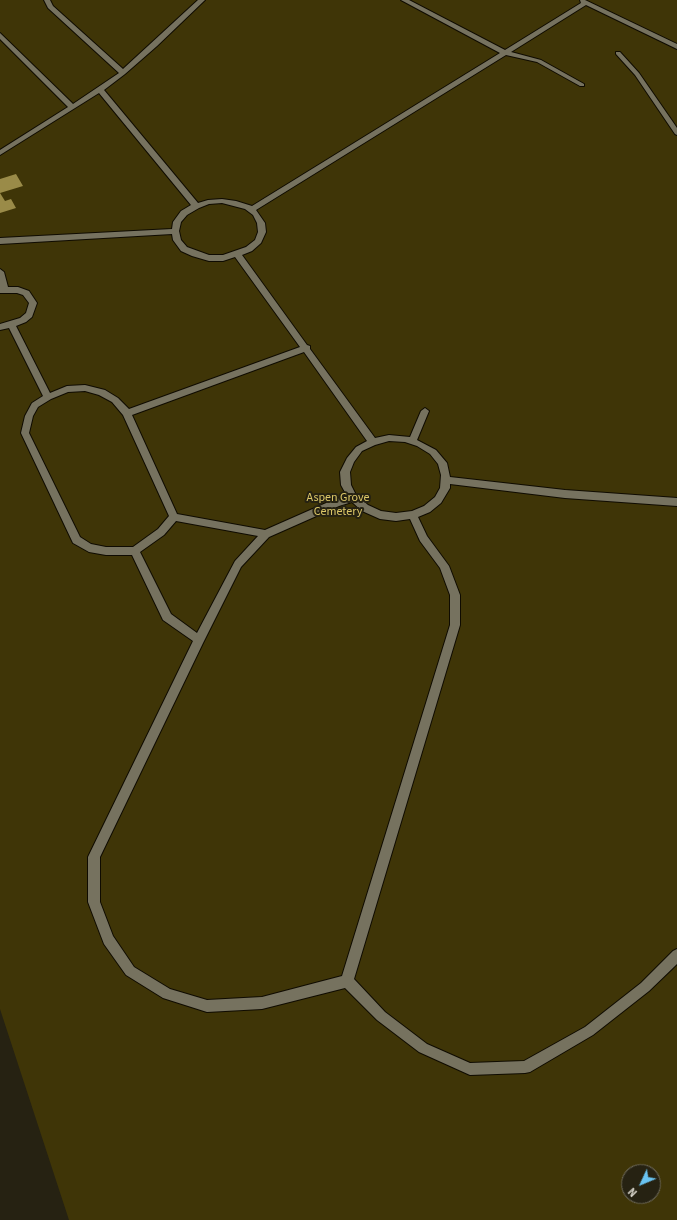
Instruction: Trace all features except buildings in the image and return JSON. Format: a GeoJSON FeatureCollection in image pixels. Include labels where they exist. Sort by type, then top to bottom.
{"type":"FeatureCollection","features":[{"type":"Feature","properties":{"kind":"lane"},"geometry":{"type":"LineString","coordinates":[[47,0],[50,7],[123,73]]}},
{"type":"Feature","properties":{"kind":"lane"},"geometry":{"type":"LineString","coordinates":[[0,153],[73,108],[123,73],[202,0]]}},
{"type":"Feature","properties":{"kind":"lane"},"geometry":{"type":"LineString","coordinates":[[404,0],[505,53],[539,61],[582,84]]}},
{"type":"Feature","properties":{"kind":"lane"},"geometry":{"type":"LineString","coordinates":[[251,210],[505,53],[583,2],[677,47]]}},
{"type":"Feature","properties":{"kind":"lane"},"geometry":{"type":"LineString","coordinates":[[0,35],[73,108]]}},
{"type":"Feature","properties":{"kind":"lane"},"geometry":{"type":"LineString","coordinates":[[618,53],[637,74],[677,133]]}},
{"type":"Feature","properties":{"kind":"lane"},"geometry":{"type":"LineString","coordinates":[[100,90],[196,206]]}},
{"type":"Feature","properties":{"kind":"lane"},"geometry":{"type":"LineString","coordinates":[[222,201],[236,203],[251,210],[256,214],[261,223],[262,232],[258,241],[249,248],[237,254],[223,258],[208,258],[184,249],[177,240],[174,231],[177,222],[184,213],[196,206],[208,202],[222,201]]}},
{"type":"Feature","properties":{"kind":"lane"},"geometry":{"type":"LineString","coordinates":[[0,241],[174,231]]}},
{"type":"Feature","properties":{"kind":"lane"},"geometry":{"type":"LineString","coordinates":[[237,254],[307,348],[339,396],[373,442]]}},
{"type":"Feature","properties":{"kind":"lane"},"geometry":{"type":"LineString","coordinates":[[0,272],[2,289],[18,290],[26,293],[33,303],[29,315],[23,320],[11,325],[0,327]]}},
{"type":"Feature","properties":{"kind":"lane"},"geometry":{"type":"LineString","coordinates":[[11,325],[48,397]]}},
{"type":"Feature","properties":{"kind":"lane"},"geometry":{"type":"LineString","coordinates":[[127,413],[307,348]]}},
{"type":"Feature","properties":{"kind":"lane"},"geometry":{"type":"LineString","coordinates":[[85,388],[102,392],[115,400],[127,413],[174,517],[161,532],[135,551],[106,551],[88,548],[76,540],[25,433],[29,416],[36,405],[48,397],[67,390],[85,388]]}},
{"type":"Feature","properties":{"kind":"lane"},"geometry":{"type":"LineString","coordinates":[[412,442],[425,412]]}},
{"type":"Feature","properties":{"kind":"lane"},"geometry":{"type":"LineString","coordinates":[[389,438],[405,439],[420,444],[433,452],[442,463],[446,475],[445,488],[438,500],[427,509],[413,515],[396,517],[380,515],[364,508],[353,498],[346,485],[345,472],[350,460],[359,449],[373,442],[389,438]]}},
{"type":"Feature","properties":{"kind":"lane"},"geometry":{"type":"LineString","coordinates":[[445,480],[565,494],[677,502]]}},
{"type":"Feature","properties":{"kind":"lane"},"geometry":{"type":"LineString","coordinates":[[347,981],[262,1003],[208,1006],[167,994],[130,971],[108,940],[94,902],[94,857],[199,640],[238,564],[266,534],[336,503],[353,498]]}},
{"type":"Feature","properties":{"kind":"lane"},"geometry":{"type":"LineString","coordinates":[[347,981],[455,625],[454,595],[444,566],[423,538],[413,515]]}},
{"type":"Feature","properties":{"kind":"lane"},"geometry":{"type":"LineString","coordinates":[[174,517],[266,534]]}},
{"type":"Feature","properties":{"kind":"lane"},"geometry":{"type":"LineString","coordinates":[[135,551],[167,617],[199,640]]}},
{"type":"Feature","properties":{"kind":"lane"},"geometry":{"type":"LineString","coordinates":[[347,981],[381,1016],[423,1048],[470,1069],[525,1067],[589,1031],[645,988],[677,955]]}},
{"type":"Feature","properties":{"kind":"green space","name":"Aspen Grove Cemetery"},"geometry":{"type":"Polygon","coordinates":[[[0,0],[677,0],[677,1220],[69,1220],[0,1009],[0,0]]]}}]}
